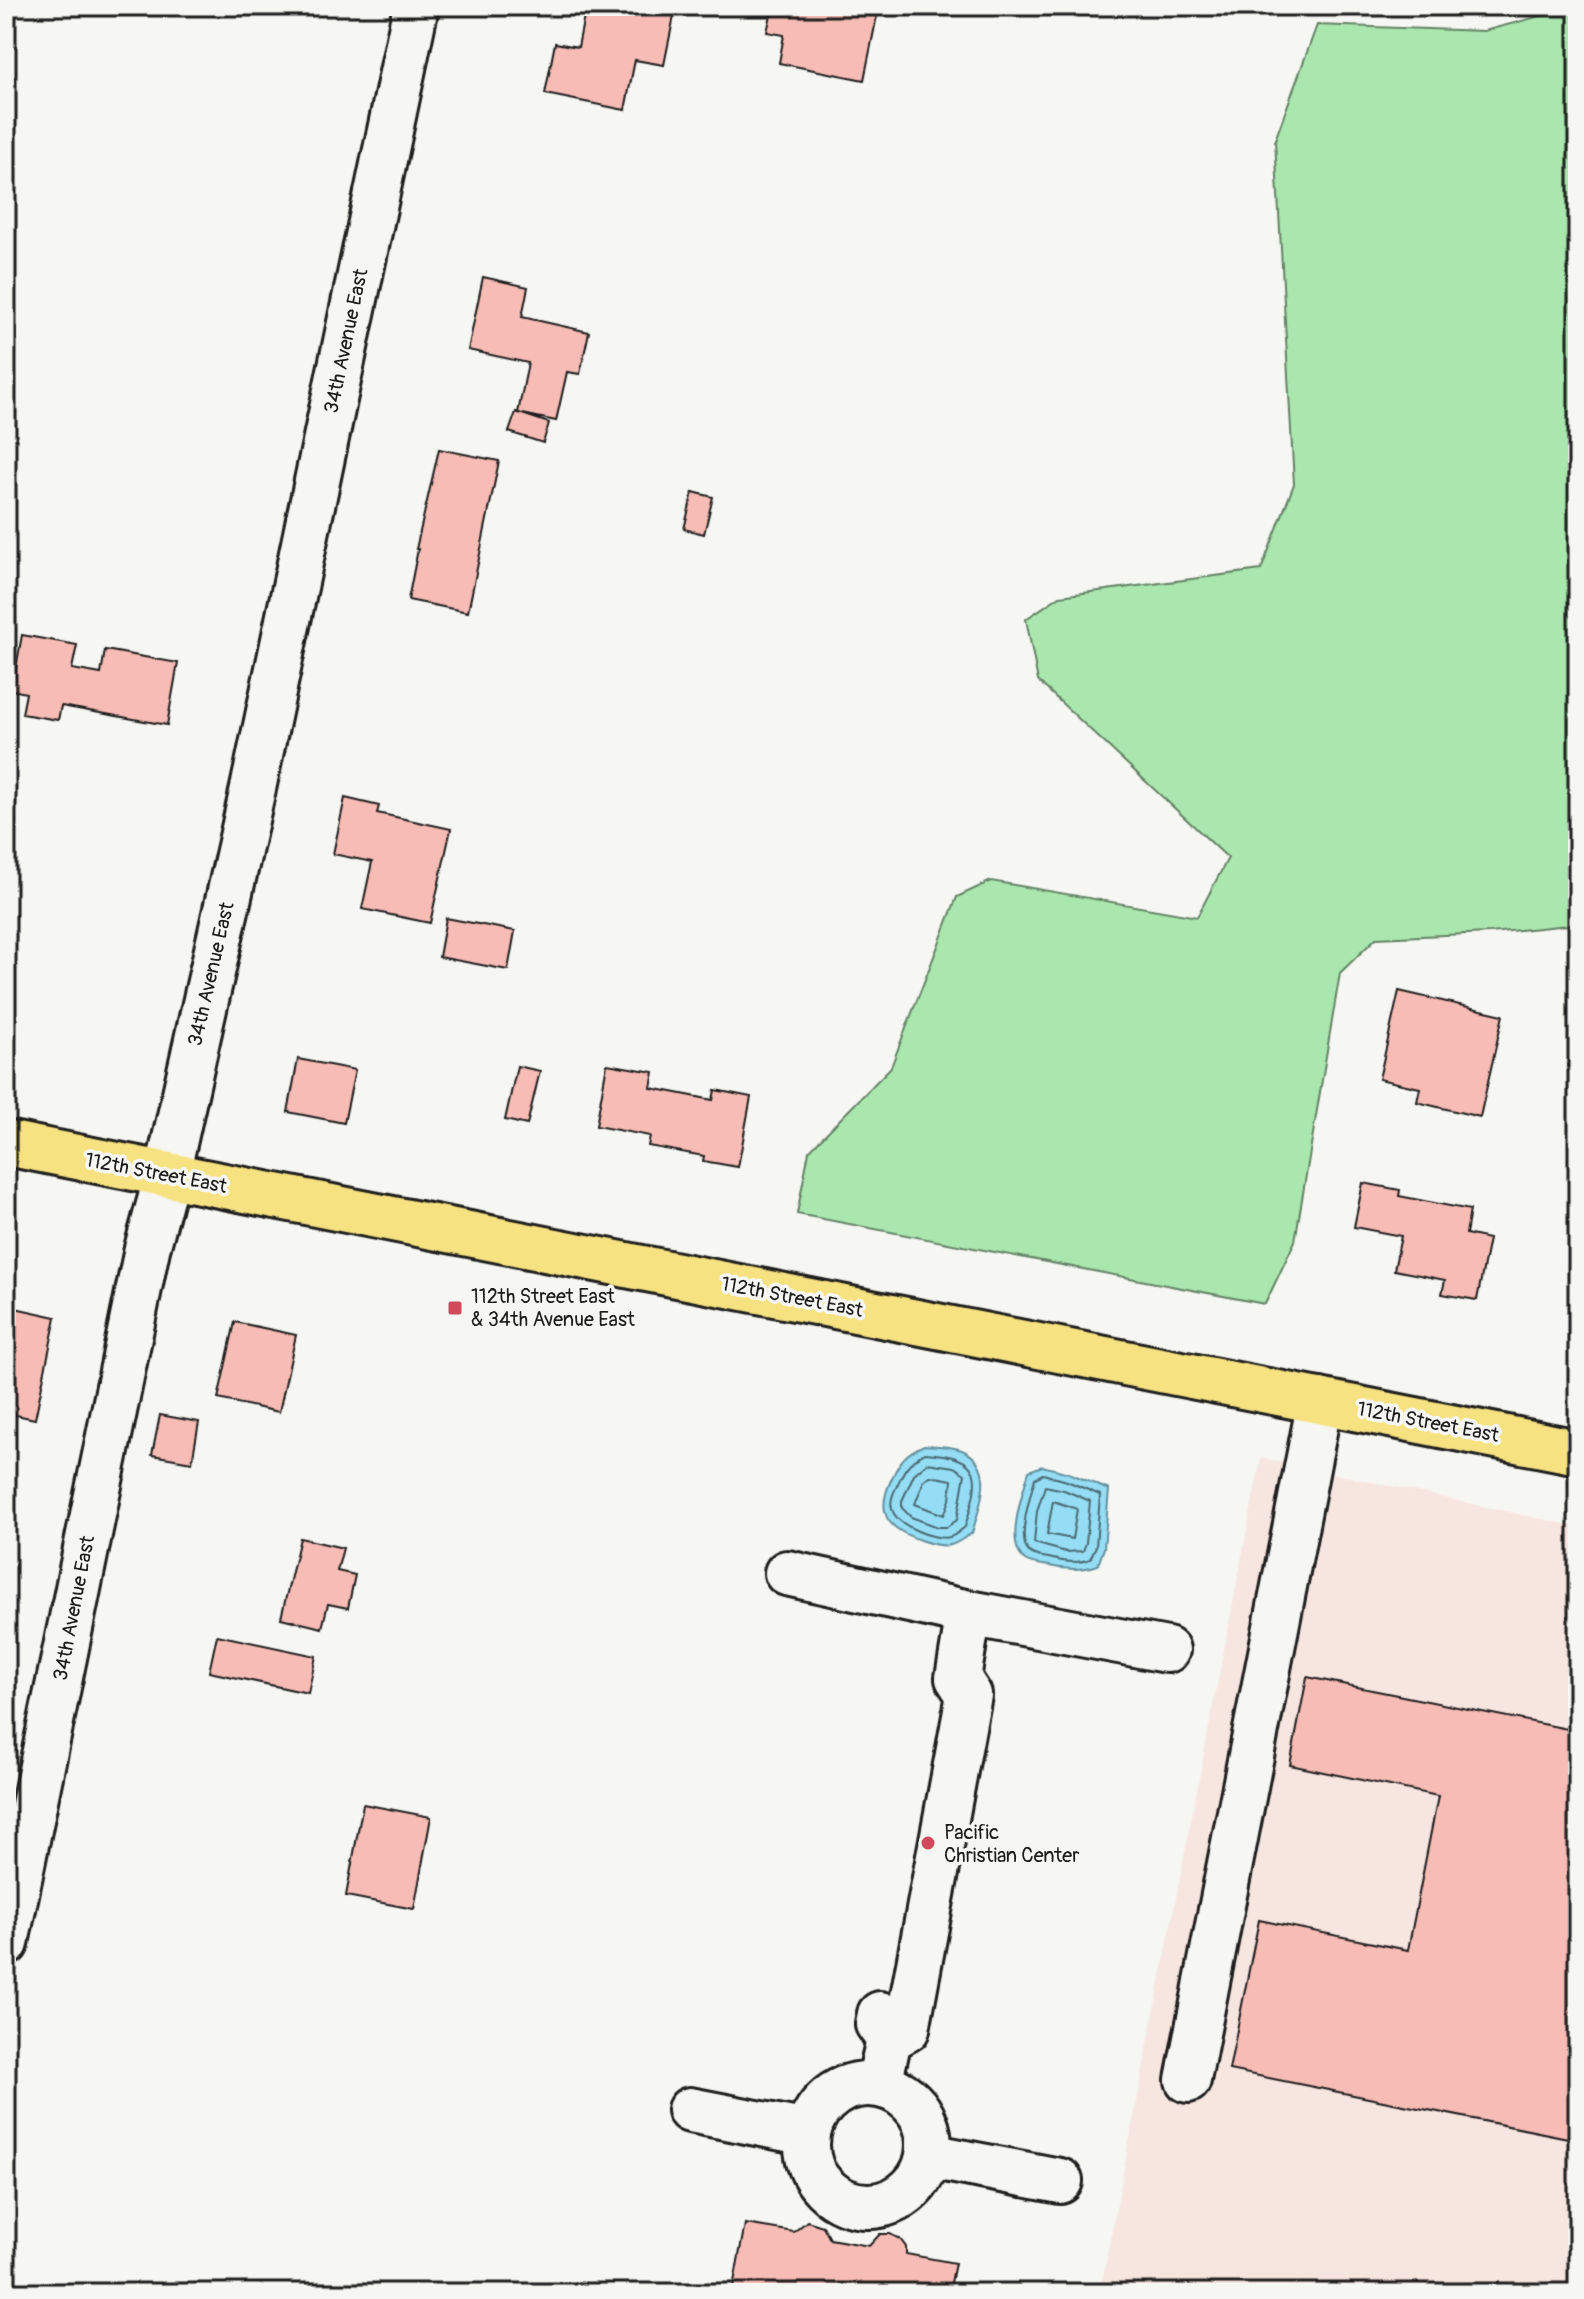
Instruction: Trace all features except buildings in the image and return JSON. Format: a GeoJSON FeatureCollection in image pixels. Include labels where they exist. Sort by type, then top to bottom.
{"type":"FeatureCollection","features":[{"type":"Feature","properties":{"kind":"main road","name":"112th Street East"},"geometry":{"type":"LineString","coordinates":[[6,1143],[1578,1452]]}},
{"type":"Feature","properties":{"kind":"street","name":"34th Avenue East"},"geometry":{"type":"LineString","coordinates":[[6,1943],[147,1249],[167,1175],[254,784],[416,6]]}},
{"type":"Feature","properties":{"kind":"street"},"geometry":{"type":"LineString","coordinates":[[1188,2080],[1320,1401]]}},
{"type":"Feature","properties":{"kind":"street"},"geometry":{"type":"LineString","coordinates":[[787,1573],[969,1613],[1167,1650]]}},
{"type":"Feature","properties":{"kind":"street"},"geometry":{"type":"LineString","coordinates":[[879,2084],[889,2039],[878,2024],[940,1690],[958,1678],[969,1613]]}},
{"type":"Feature","properties":{"kind":"street"},"geometry":{"type":"LineString","coordinates":[[860,2083],[879,2084],[898,2091],[919,2111],[929,2137],[929,2156],[922,2174],[910,2190],[876,2206],[857,2205],[838,2198],[823,2187],[812,2171],[807,2152],[808,2133],[814,2114],[826,2099],[860,2083]]}},
{"type":"Feature","properties":{"kind":"street"},"geometry":{"type":"LineString","coordinates":[[690,2110],[808,2133]]}},
{"type":"Feature","properties":{"kind":"street"},"geometry":{"type":"LineString","coordinates":[[929,2156],[1060,2181]]}},
{"type":"Feature","properties":{"kind":"shaded area"},"geometry":{"type":"Polygon","coordinates":[[[1261,1458],[1578,1527],[1578,2293],[1100,2293],[1261,1458]]]}},
{"type":"Feature","properties":{"kind":"green space"},"geometry":{"type":"Polygon","coordinates":[[[1578,6],[1578,924],[1490,933],[1376,938],[1340,973],[1295,1241],[1265,1304],[797,1214],[809,1151],[891,1067],[957,897],[991,881],[1197,917],[1228,858],[1038,681],[1026,619],[1060,596],[1261,570],[1294,484],[1275,140],[1317,25],[1484,31],[1578,6]]]}},
{"type":"Feature","properties":{"kind":"water"},"geometry":{"type":"Polygon","coordinates":[[[924,1445],[962,1450],[973,1457],[983,1475],[982,1498],[972,1533],[953,1544],[920,1540],[899,1530],[887,1518],[884,1502],[897,1467],[904,1458],[924,1445]]]}},
{"type":"Feature","properties":{"kind":"water"},"geometry":{"type":"Polygon","coordinates":[[[1042,1466],[1069,1473],[1109,1490],[1104,1548],[1098,1565],[1080,1569],[1061,1568],[1030,1562],[1019,1552],[1015,1530],[1023,1492],[1029,1471],[1042,1466]]]}},
{"type":"Feature","properties":{"kind":"place","name":"112th Street East & 34th Avenue East"},"geometry":{"type":"Point","coordinates":[455,1308]}},
{"type":"Feature","properties":{"kind":"place","name":"Pacific Christian Center"},"geometry":{"type":"Point","coordinates":[928,1843]}}]}
